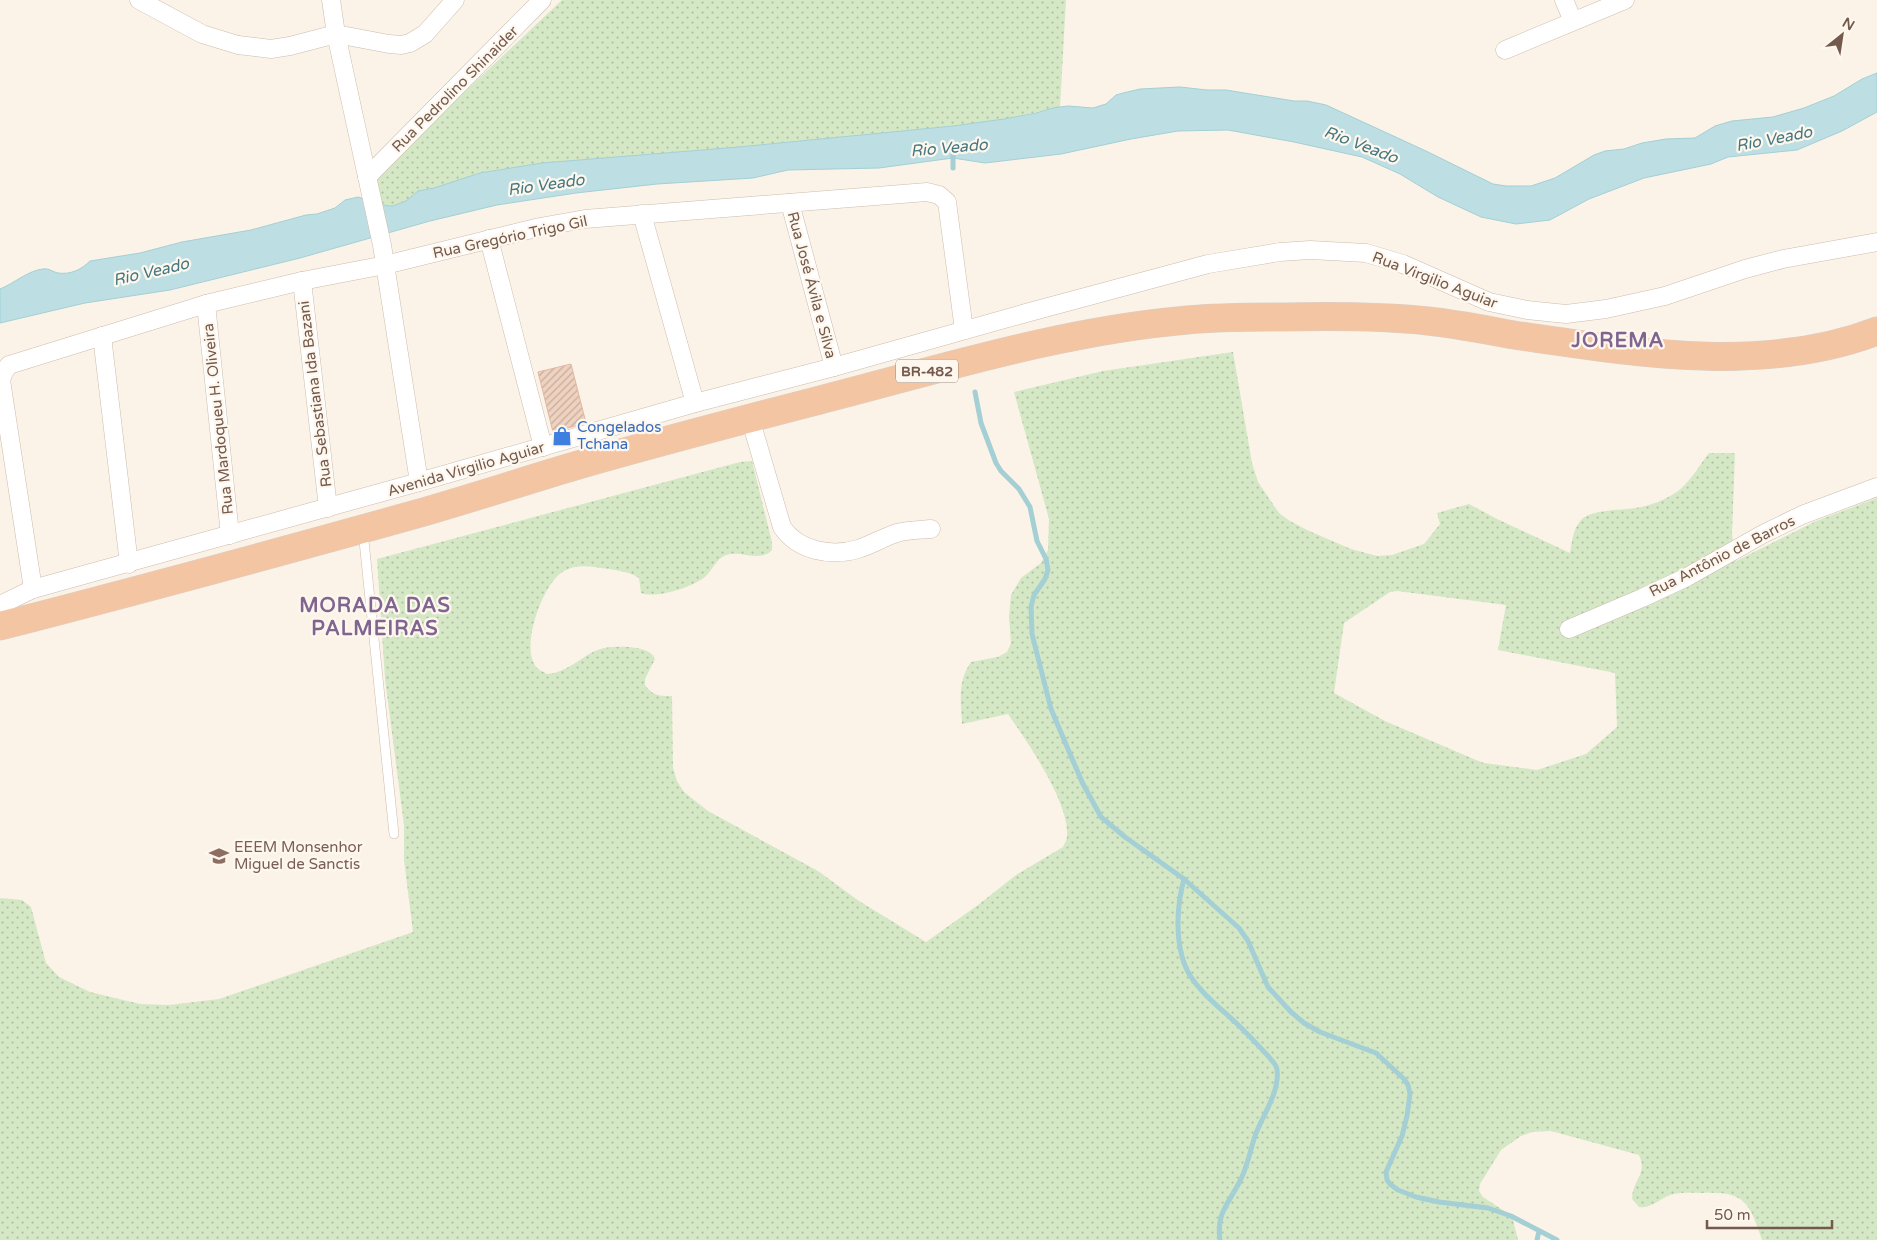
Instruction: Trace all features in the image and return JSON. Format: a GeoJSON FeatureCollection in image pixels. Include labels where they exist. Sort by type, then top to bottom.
{"type":"FeatureCollection","features":[{"type":"Feature","properties":{"kind":"highway","name":"BR-482"},"geometry":{"type":"LineString","coordinates":[[0,626],[191,576],[617,454],[750,418],[1008,350],[1122,328],[1188,320],[1302,316],[1393,318],[1434,322],[1644,352],[1722,356],[1767,356],[1810,350],[1853,340],[1877,331]]}},
{"type":"Feature","properties":{"kind":"street"},"geometry":{"type":"LineString","coordinates":[[139,0],[202,34],[238,45],[271,48],[290,46],[336,34],[400,45],[418,40],[440,19],[455,0]]}},
{"type":"Feature","properties":{"kind":"street"},"geometry":{"type":"LineString","coordinates":[[331,0],[336,34],[382,245],[419,482]]}},
{"type":"Feature","properties":{"kind":"street","name":"Rua Pedrolino Shinaider"},"geometry":{"type":"LineString","coordinates":[[368,178],[542,0]]}},
{"type":"Feature","properties":{"kind":"street"},"geometry":{"type":"LineString","coordinates":[[1564,0],[1572,21]]}},
{"type":"Feature","properties":{"kind":"street"},"geometry":{"type":"LineString","coordinates":[[1505,50],[1625,0]]}},
{"type":"Feature","properties":{"kind":"street","name":"Rua Gregório Trigo Gil"},"geometry":{"type":"LineString","coordinates":[[33,589],[1,380],[4,372],[9,365],[206,304],[585,219],[927,192],[938,195],[947,202],[964,330]]}},
{"type":"Feature","properties":{"kind":"street","name":"Rua José Ávila e Silva"},"geometry":{"type":"LineString","coordinates":[[790,203],[834,367]]}},
{"type":"Feature","properties":{"kind":"street"},"geometry":{"type":"LineString","coordinates":[[642,214],[695,403]]}},
{"type":"Feature","properties":{"kind":"street"},"geometry":{"type":"LineString","coordinates":[[489,239],[543,447]]}},
{"type":"Feature","properties":{"kind":"street","name":"Rua Virgilio Aguiar"},"geometry":{"type":"LineString","coordinates":[[964,330],[1120,289],[1190,267],[1280,252],[1318,250],[1366,253],[1403,264],[1489,302],[1534,311],[1566,314],[1606,309],[1665,296],[1745,269],[1820,252],[1877,242]]}},
{"type":"Feature","properties":{"kind":"street","name":"Rua Sebastiana Ida Bazani"},"geometry":{"type":"LineString","coordinates":[[302,281],[328,508]]}},
{"type":"Feature","properties":{"kind":"street","name":"Rua Mardoqueu H. Oliveira"},"geometry":{"type":"LineString","coordinates":[[206,304],[230,535]]}},
{"type":"Feature","properties":{"kind":"street","name":"Avenida Virgilio Aguiar"},"geometry":{"type":"LineString","coordinates":[[0,606],[33,589],[129,564],[695,403],[834,367],[964,330]]}},
{"type":"Feature","properties":{"kind":"street"},"geometry":{"type":"LineString","coordinates":[[102,336],[129,564]]}},
{"type":"Feature","properties":{"kind":"street"},"geometry":{"type":"LineString","coordinates":[[750,418],[782,527],[788,536],[796,542],[809,548],[843,552],[859,549],[898,533],[932,529]]}},
{"type":"Feature","properties":{"kind":"street","name":"Rua Antônio de Barros"},"geometry":{"type":"LineString","coordinates":[[1568,629],[1687,577],[1763,534],[1802,515],[1877,487]]}},
{"type":"Feature","properties":{"kind":"lane"},"geometry":{"type":"LineString","coordinates":[[362,528],[394,834]]}},
{"type":"Feature","properties":{"kind":"green space"},"geometry":{"type":"Polygon","coordinates":[[[562,0],[1066,0],[1060,107],[1004,119],[953,126],[739,147],[542,163],[480,173],[434,188],[418,191],[406,201],[393,206],[369,200],[367,188],[441,114],[562,0]]]}},
{"type":"Feature","properties":{"kind":"green space"},"geometry":{"type":"Polygon","coordinates":[[[1233,352],[1252,463],[1258,482],[1279,513],[1309,531],[1351,549],[1377,556],[1392,555],[1424,544],[1440,524],[1437,513],[1469,504],[1570,553],[1572,540],[1578,524],[1586,516],[1610,510],[1641,507],[1667,498],[1687,483],[1709,453],[1735,453],[1732,534],[1736,561],[1816,521],[1877,498],[1877,1240],[1762,1240],[1748,1207],[1743,1201],[1727,1194],[1678,1193],[1647,1207],[1639,1207],[1632,1199],[1634,1187],[1642,1168],[1639,1155],[1551,1131],[1532,1132],[1521,1136],[1501,1150],[1480,1184],[1479,1191],[1483,1197],[1512,1216],[1518,1240],[0,1240],[0,898],[22,900],[31,907],[46,963],[59,977],[90,992],[140,1004],[169,1005],[219,999],[413,932],[404,860],[404,825],[385,679],[377,559],[740,462],[752,461],[772,542],[772,550],[761,556],[730,554],[724,556],[706,576],[693,584],[675,591],[656,594],[641,593],[639,578],[625,572],[586,566],[564,571],[556,577],[549,588],[536,615],[532,629],[531,656],[536,667],[547,674],[555,673],[597,650],[610,647],[640,649],[652,654],[655,659],[645,679],[645,685],[657,695],[672,696],[673,768],[677,781],[684,792],[708,811],[818,871],[859,901],[926,942],[1016,875],[1063,847],[1067,836],[1062,807],[1045,772],[1025,739],[1008,714],[962,724],[961,692],[964,677],[971,662],[998,657],[1007,652],[1011,643],[1009,617],[1011,595],[1021,578],[1041,563],[1048,550],[1049,519],[1014,392],[1103,371],[1233,352]],[[1397,591],[1390,592],[1344,623],[1334,693],[1385,721],[1484,763],[1537,770],[1586,754],[1617,727],[1615,673],[1498,650],[1506,605],[1397,591]]]}},
{"type":"Feature","properties":{"kind":"water","name":"Rio Veado"},"geometry":{"type":"Polygon","coordinates":[[[1877,73],[1877,112],[1842,131],[1797,150],[1728,157],[1711,164],[1644,178],[1589,199],[1550,220],[1516,224],[1481,217],[1438,197],[1400,174],[1362,157],[1228,130],[1178,131],[1061,154],[985,163],[953,158],[879,168],[788,170],[753,178],[657,184],[576,193],[497,205],[430,221],[300,258],[170,290],[85,303],[0,323],[0,289],[38,270],[47,269],[63,273],[72,272],[80,269],[90,261],[140,253],[182,242],[251,230],[306,215],[317,214],[335,208],[345,200],[358,197],[393,206],[406,201],[418,191],[434,188],[480,173],[542,163],[739,147],[953,126],[1004,119],[1068,106],[1093,108],[1106,104],[1116,95],[1123,93],[1140,89],[1180,87],[1226,90],[1326,105],[1493,184],[1531,186],[1555,178],[1594,155],[1605,151],[1624,149],[1642,143],[1666,139],[1695,138],[1715,126],[1732,121],[1773,117],[1804,108],[1834,96],[1862,79],[1877,73]]]}},
{"type":"Feature","properties":{"kind":"building"},"geometry":{"type":"Polygon","coordinates":[[[571,364],[586,423],[553,432],[538,372],[571,364]]]}},
{"type":"Feature","properties":{"kind":"waterway","name":"Rio Veado"},"geometry":{"type":"LineString","coordinates":[[953,153],[953,168]]}},
{"type":"Feature","properties":{"kind":"waterway"},"geometry":{"type":"LineString","coordinates":[[975,392],[981,423],[996,463],[1001,471],[1019,489],[1030,507],[1037,541],[1046,559],[1048,570],[1045,579],[1034,595],[1031,607],[1032,634],[1051,709],[1082,782],[1101,817],[1125,837],[1184,879],[1239,928],[1248,941],[1268,987],[1291,1012],[1304,1023],[1320,1032],[1376,1053],[1404,1079],[1410,1094],[1402,1136],[1386,1172],[1387,1180],[1390,1184],[1398,1190],[1416,1197],[1488,1208],[1511,1216],[1557,1240]]}},
{"type":"Feature","properties":{"kind":"waterway"},"geometry":{"type":"LineString","coordinates":[[1184,879],[1179,903],[1178,929],[1185,967],[1200,989],[1256,1043],[1274,1063],[1277,1070],[1276,1087],[1255,1136],[1244,1172],[1221,1216],[1220,1240]]}},
{"type":"Feature","properties":{"kind":"waterway"},"geometry":{"type":"LineString","coordinates":[[1537,1240],[1539,1231]]}},
{"type":"Feature","properties":{"kind":"place","name":"Congelados Tchana"},"geometry":{"type":"Point","coordinates":[562,436]}},
{"type":"Feature","properties":{"kind":"place","name":"EEEM Monsenhor Miguel de Sanctis"},"geometry":{"type":"Point","coordinates":[219,856]}},
{"type":"Feature","properties":{"kind":"district","name":"JOREMA"},"geometry":{"type":"Point","coordinates":[1618,341]}},
{"type":"Feature","properties":{"kind":"district","name":"MORADA DAS PALMEIRAS"},"geometry":{"type":"Point","coordinates":[375,618]}}]}
